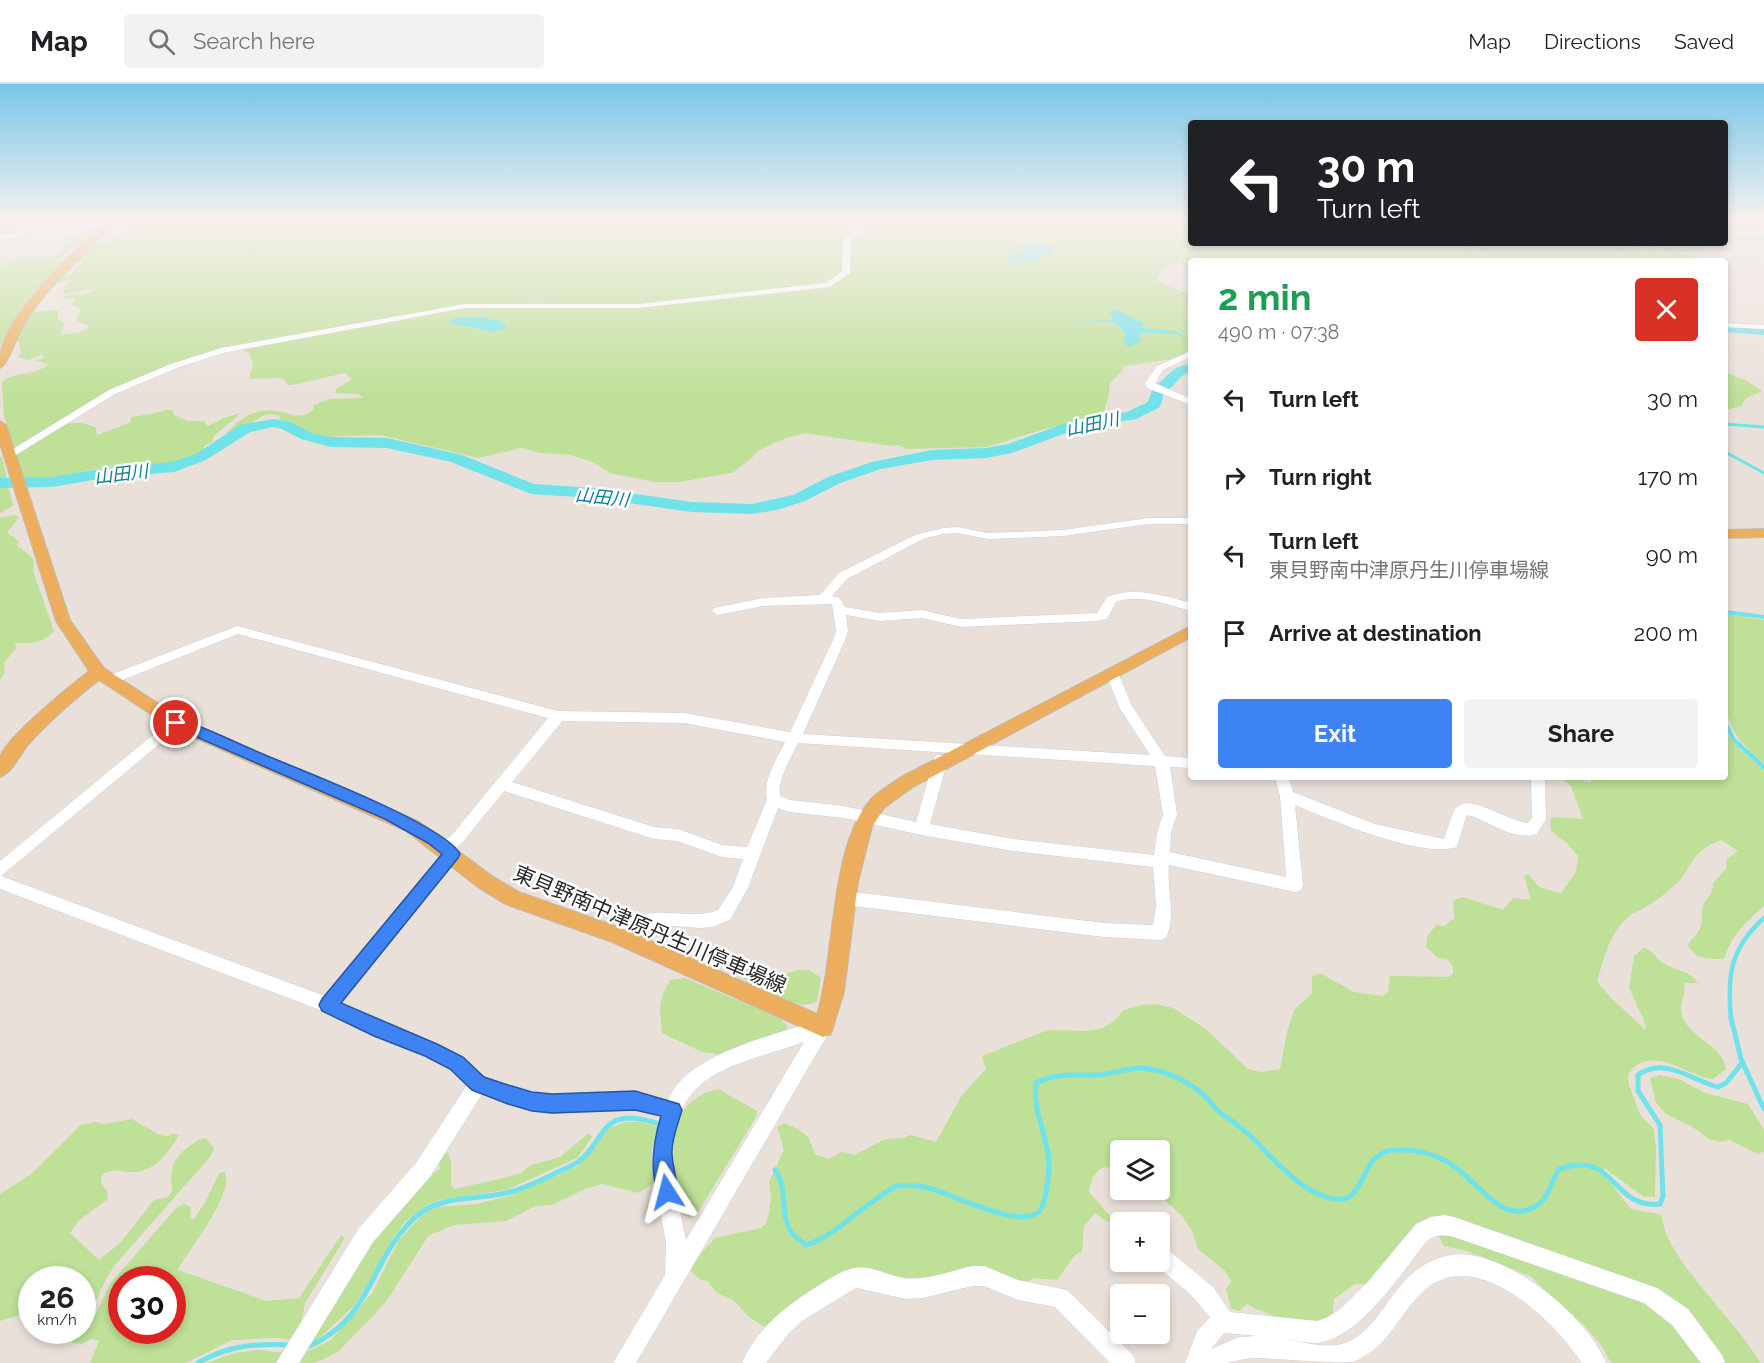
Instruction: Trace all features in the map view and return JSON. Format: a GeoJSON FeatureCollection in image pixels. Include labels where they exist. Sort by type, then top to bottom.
{"type":"FeatureCollection","features":[{"type":"Feature","properties":{"kind":"main road"},"geometry":{"type":"LineString","coordinates":[[0,365],[8,341],[42,291],[52,281]]}},
{"type":"Feature","properties":{"kind":"main road"},"geometry":{"type":"LineString","coordinates":[[0,425],[24,506],[63,621],[104,676],[54,708],[8,758],[0,770]]}},
{"type":"Feature","properties":{"kind":"main road"},"geometry":{"type":"LineString","coordinates":[[1728,534],[1764,533]]}},
{"type":"Feature","properties":{"kind":"main road"},"geometry":{"type":"LineString","coordinates":[[823,1027],[834,992],[851,864],[867,816],[894,790],[1188,633]]}},
{"type":"Feature","properties":{"kind":"main road","name":"東貝野南中津原丹生川停車場線"},"geometry":{"type":"LineString","coordinates":[[104,676],[176,723],[390,815],[426,834],[491,885],[510,897],[619,936],[823,1027]]}},
{"type":"Feature","properties":{"kind":"street"},"geometry":{"type":"LineString","coordinates":[[8,454],[112,392],[174,366],[221,351],[465,306],[631,306],[809,288],[827,285],[834,281]]}},
{"type":"Feature","properties":{"kind":"street"},"geometry":{"type":"LineString","coordinates":[[1728,326],[1738,329],[1764,327]]}},
{"type":"Feature","properties":{"kind":"street"},"geometry":{"type":"LineString","coordinates":[[1188,355],[1156,371],[1150,381],[1152,387],[1188,401]]}},
{"type":"Feature","properties":{"kind":"street"},"geometry":{"type":"LineString","coordinates":[[824,599],[843,576],[918,537],[932,533],[957,530],[988,536],[1063,533],[1148,521],[1188,521]]}},
{"type":"Feature","properties":{"kind":"street"},"geometry":{"type":"LineString","coordinates":[[840,610],[880,617],[922,614],[961,623],[1097,617],[1103,616],[1111,600],[1118,597],[1158,599],[1188,606]]}},
{"type":"Feature","properties":{"kind":"street"},"geometry":{"type":"LineString","coordinates":[[619,936],[633,925],[649,919],[660,917],[708,919],[724,915],[743,884],[752,854],[774,801],[772,792],[793,738],[842,631],[840,610],[836,601],[824,599],[763,602],[718,611]]}},
{"type":"Feature","properties":{"kind":"street"},"geometry":{"type":"LineString","coordinates":[[104,676],[237,630],[558,716],[684,718],[793,738],[1188,763]]}},
{"type":"Feature","properties":{"kind":"street"},"geometry":{"type":"LineString","coordinates":[[845,898],[1010,916],[1104,930],[1160,933],[1164,906],[1160,874],[1165,826],[1170,814],[1161,761],[1126,707],[1112,673]]}},
{"type":"Feature","properties":{"kind":"street"},"geometry":{"type":"LineString","coordinates":[[328,1005],[457,839],[558,716]]}},
{"type":"Feature","properties":{"kind":"street"},"geometry":{"type":"LineString","coordinates":[[0,870],[176,723]]}},
{"type":"Feature","properties":{"kind":"street"},"geometry":{"type":"LineString","coordinates":[[921,829],[945,748]]}},
{"type":"Feature","properties":{"kind":"street"},"geometry":{"type":"LineString","coordinates":[[774,801],[789,806],[867,816],[921,829],[1035,848],[1162,860],[1295,885],[1287,796],[1280,780]]}},
{"type":"Feature","properties":{"kind":"street"},"geometry":{"type":"LineString","coordinates":[[1287,796],[1373,830],[1444,845],[1452,843],[1459,814],[1465,809],[1471,809],[1513,827],[1532,830],[1539,819],[1538,780]]}},
{"type":"Feature","properties":{"kind":"street"},"geometry":{"type":"LineString","coordinates":[[502,785],[654,832],[678,835],[710,848],[752,854]]}},
{"type":"Feature","properties":{"kind":"street"},"geometry":{"type":"LineString","coordinates":[[0,882],[328,1005],[457,1063],[478,1084],[532,1101],[552,1104],[635,1100],[673,1110]]}},
{"type":"Feature","properties":{"kind":"street"},"geometry":{"type":"LineString","coordinates":[[674,1276],[676,1243],[662,1163],[664,1136],[679,1096],[706,1070],[823,1027]]}},
{"type":"Feature","properties":{"kind":"street"},"geometry":{"type":"LineString","coordinates":[[624,1363],[823,1027]]}},
{"type":"Feature","properties":{"kind":"street"},"geometry":{"type":"LineString","coordinates":[[288,1361],[366,1235],[423,1170],[478,1084]]}},
{"type":"Feature","properties":{"kind":"street"},"geometry":{"type":"LineString","coordinates":[[1196,1363],[1204,1338],[1214,1325],[1223,1322],[1317,1332],[1328,1329],[1349,1315],[1376,1288],[1427,1227],[1439,1224],[1454,1227],[1650,1296],[1680,1317],[1714,1363]]}},
{"type":"Feature","properties":{"kind":"street"},"geometry":{"type":"LineString","coordinates":[[1170,1265],[1207,1297],[1220,1313],[1223,1322]]}},
{"type":"Feature","properties":{"kind":"street"},"geometry":{"type":"LineString","coordinates":[[1209,1363],[1221,1352],[1232,1349],[1273,1349],[1305,1354],[1343,1355],[1363,1346],[1380,1330],[1422,1279],[1448,1266],[1466,1265],[1503,1277],[1544,1304],[1575,1334],[1595,1363]]}},
{"type":"Feature","properties":{"kind":"street"},"geometry":{"type":"LineString","coordinates":[[753,1363],[781,1325],[794,1313],[842,1282],[856,1278],[906,1289],[923,1288],[972,1276],[984,1276],[1018,1290],[1060,1297],[1125,1363]]}},
{"type":"Feature","properties":{"kind":"green space"},"geometry":{"type":"Polygon","coordinates":[[[0,281],[48,281],[15,320],[0,346],[0,281]]]}},
{"type":"Feature","properties":{"kind":"green space"},"geometry":{"type":"Polygon","coordinates":[[[57,281],[828,281],[817,285],[625,306],[534,303],[475,305],[457,308],[526,305],[624,307],[824,286],[839,281],[1158,281],[1188,292],[1188,354],[1180,358],[1124,366],[1109,384],[1105,415],[1101,418],[1045,429],[986,447],[906,449],[898,445],[891,446],[805,433],[786,438],[757,451],[752,458],[732,473],[678,482],[655,482],[610,473],[593,462],[570,455],[541,453],[521,448],[479,458],[380,435],[336,436],[326,441],[319,441],[290,431],[279,421],[280,416],[272,414],[258,418],[240,431],[226,434],[248,415],[262,411],[277,411],[300,416],[313,410],[314,405],[330,399],[363,398],[358,394],[335,393],[336,389],[352,379],[345,373],[292,385],[287,385],[283,378],[249,379],[253,364],[249,353],[243,350],[244,347],[390,320],[387,319],[192,357],[103,395],[29,442],[13,448],[4,416],[2,382],[13,376],[38,370],[48,364],[36,361],[44,357],[42,354],[29,360],[17,357],[21,354],[19,342],[15,337],[33,312],[58,310],[58,319],[64,323],[61,335],[80,332],[90,326],[76,321],[81,310],[72,304],[75,299],[62,298],[87,294],[96,288],[65,294],[62,292],[65,285],[71,281],[55,283],[57,281]]]}},
{"type":"Feature","properties":{"kind":"green space"},"geometry":{"type":"Polygon","coordinates":[[[1728,373],[1749,382],[1762,391],[1745,399],[1742,406],[1728,409],[1728,373]]]}},
{"type":"Feature","properties":{"kind":"green space"},"geometry":{"type":"Polygon","coordinates":[[[172,410],[174,415],[188,421],[204,421],[207,427],[223,418],[241,413],[214,436],[212,442],[204,446],[204,450],[193,458],[181,462],[156,466],[106,467],[24,482],[15,453],[44,434],[75,423],[96,428],[97,435],[131,422],[130,418],[134,416],[172,410]]]}},
{"type":"Feature","properties":{"kind":"green space"},"geometry":{"type":"Polygon","coordinates":[[[0,457],[2,457],[13,506],[0,513],[0,457]]]}},
{"type":"Feature","properties":{"kind":"green space"},"geometry":{"type":"Polygon","coordinates":[[[14,515],[19,517],[7,533],[19,541],[17,546],[33,558],[34,574],[54,631],[41,641],[15,643],[16,648],[4,663],[5,672],[0,681],[0,518],[14,515]]]}},
{"type":"Feature","properties":{"kind":"green space"},"geometry":{"type":"Polygon","coordinates":[[[1728,614],[1764,620],[1764,763],[1739,739],[1728,716],[1728,614]]]}},
{"type":"Feature","properties":{"kind":"green space"},"geometry":{"type":"Polygon","coordinates":[[[1728,734],[1739,749],[1764,770],[1764,906],[1740,930],[1731,942],[1724,959],[1703,958],[1691,951],[1688,946],[1701,927],[1703,906],[1713,883],[1726,869],[1727,859],[1738,851],[1722,840],[1699,853],[1669,891],[1623,922],[1610,942],[1597,982],[1646,1030],[1629,988],[1634,956],[1644,948],[1647,949],[1663,963],[1686,973],[1698,983],[1684,983],[1682,1015],[1691,1030],[1718,1053],[1726,1069],[1713,1079],[1653,1060],[1634,1067],[1628,1076],[1629,1086],[1641,1116],[1653,1127],[1656,1148],[1655,1197],[1644,1197],[1604,1168],[1605,1176],[1631,1209],[1662,1215],[1666,1232],[1675,1250],[1703,1289],[1750,1346],[1760,1363],[1723,1363],[1687,1316],[1451,1221],[1368,1284],[1355,1284],[1334,1299],[1332,1319],[1323,1322],[1301,1322],[1277,1317],[1247,1304],[1239,1311],[1231,1308],[1226,1289],[1231,1282],[1225,1271],[1198,1249],[1192,1231],[1182,1216],[1164,1200],[1170,1200],[1170,1140],[1110,1140],[1110,1168],[1098,1170],[1089,1192],[1110,1216],[1110,1220],[1108,1222],[1095,1213],[1084,1226],[1082,1251],[1074,1256],[1057,1280],[1034,1278],[1021,1285],[923,1283],[862,1270],[773,1327],[763,1326],[749,1317],[733,1300],[717,1293],[707,1281],[699,1279],[691,1271],[696,1259],[715,1238],[761,1228],[767,1222],[771,1200],[769,1182],[784,1150],[777,1127],[784,1123],[798,1129],[809,1138],[815,1154],[829,1159],[842,1152],[855,1155],[885,1139],[903,1138],[910,1135],[936,1142],[962,1095],[986,1069],[982,1056],[1048,1030],[1100,1029],[1113,1022],[1124,1010],[1141,1005],[1156,1004],[1173,1008],[1206,1029],[1248,1069],[1261,1072],[1280,1069],[1294,1010],[1312,993],[1312,976],[1320,973],[1354,992],[1383,996],[1388,992],[1390,976],[1449,977],[1453,974],[1453,966],[1447,959],[1438,958],[1426,947],[1428,935],[1436,925],[1445,926],[1454,918],[1453,901],[1463,897],[1503,910],[1513,898],[1531,900],[1524,876],[1528,874],[1539,887],[1561,893],[1576,872],[1578,856],[1567,843],[1551,831],[1550,820],[1554,817],[1583,819],[1571,786],[1563,780],[1581,780],[1591,783],[1591,780],[1728,780],[1728,734]]]}},
{"type":"Feature","properties":{"kind":"green space"},"geometry":{"type":"Polygon","coordinates":[[[737,956],[747,961],[755,971],[757,975],[751,982],[732,974],[732,960],[737,956]]]}},
{"type":"Feature","properties":{"kind":"green space"},"geometry":{"type":"Polygon","coordinates":[[[798,970],[810,970],[821,978],[817,1001],[802,1005],[776,996],[774,985],[781,975],[798,970]]]}},
{"type":"Feature","properties":{"kind":"green space"},"geometry":{"type":"Polygon","coordinates":[[[685,978],[779,1018],[787,1026],[787,1033],[724,1055],[702,1052],[662,1033],[660,1011],[663,994],[670,980],[685,978]]]}},
{"type":"Feature","properties":{"kind":"green space"},"geometry":{"type":"Polygon","coordinates":[[[1660,1075],[1679,1079],[1705,1093],[1748,1104],[1764,1130],[1764,1152],[1758,1154],[1729,1140],[1720,1142],[1709,1139],[1694,1128],[1666,1114],[1656,1103],[1650,1078],[1660,1075]]]}},
{"type":"Feature","properties":{"kind":"green space"},"geometry":{"type":"Polygon","coordinates":[[[718,1089],[757,1111],[756,1117],[697,1214],[691,1218],[684,1215],[678,1198],[672,1146],[673,1135],[684,1109],[699,1096],[718,1089]]]}},
{"type":"Feature","properties":{"kind":"green space"},"geometry":{"type":"Polygon","coordinates":[[[132,1119],[158,1134],[179,1135],[166,1154],[148,1169],[133,1172],[115,1170],[102,1174],[101,1184],[107,1191],[108,1199],[79,1220],[70,1233],[99,1260],[120,1243],[154,1200],[168,1197],[172,1191],[171,1177],[174,1162],[183,1151],[198,1140],[206,1138],[214,1148],[210,1157],[114,1266],[108,1266],[108,1276],[96,1301],[96,1266],[18,1266],[18,1316],[0,1321],[0,1194],[30,1175],[81,1125],[95,1122],[104,1124],[132,1119]]]}},
{"type":"Feature","properties":{"kind":"green space"},"geometry":{"type":"Polygon","coordinates":[[[625,1122],[641,1122],[661,1128],[658,1178],[651,1185],[638,1193],[602,1184],[583,1190],[552,1205],[535,1206],[506,1221],[454,1225],[428,1236],[386,1302],[338,1352],[315,1363],[295,1363],[300,1355],[331,1340],[372,1293],[399,1240],[426,1211],[437,1207],[477,1204],[512,1195],[578,1166],[609,1128],[625,1122]]]}},
{"type":"Feature","properties":{"kind":"green space"},"geometry":{"type":"Polygon","coordinates":[[[589,1133],[592,1137],[577,1158],[506,1190],[440,1200],[425,1206],[405,1222],[395,1235],[380,1265],[354,1306],[316,1341],[305,1344],[369,1240],[421,1181],[440,1169],[438,1159],[441,1154],[448,1153],[451,1162],[451,1185],[454,1189],[521,1173],[531,1165],[560,1157],[589,1133]]]}},
{"type":"Feature","properties":{"kind":"green space"},"geometry":{"type":"Polygon","coordinates":[[[225,1172],[226,1182],[217,1208],[180,1266],[126,1266],[176,1208],[184,1204],[191,1207],[190,1219],[194,1219],[207,1199],[219,1173],[225,1172]]]}},
{"type":"Feature","properties":{"kind":"green space"},"geometry":{"type":"Polygon","coordinates":[[[1440,1228],[1652,1302],[1708,1363],[1611,1363],[1601,1345],[1584,1325],[1551,1297],[1532,1277],[1467,1251],[1444,1246],[1437,1233],[1440,1228]]]}},
{"type":"Feature","properties":{"kind":"green space"},"geometry":{"type":"Polygon","coordinates":[[[341,1235],[345,1238],[305,1303],[302,1320],[294,1340],[277,1338],[232,1340],[186,1363],[90,1363],[99,1341],[96,1340],[96,1313],[108,1288],[108,1344],[186,1344],[186,1273],[267,1301],[299,1298],[341,1235]]]}},
{"type":"Feature","properties":{"kind":"green space"},"geometry":{"type":"Polygon","coordinates":[[[258,1350],[285,1353],[280,1363],[206,1363],[235,1353],[258,1350]]]}},
{"type":"Feature","properties":{"kind":"water"},"geometry":{"type":"Polygon","coordinates":[[[1117,310],[1143,323],[1143,328],[1175,331],[1188,339],[1174,334],[1141,333],[1140,342],[1128,347],[1123,341],[1126,335],[1115,322],[1075,321],[1114,320],[1108,314],[1117,310]]]}},
{"type":"Feature","properties":{"kind":"water"},"geometry":{"type":"Polygon","coordinates":[[[481,317],[501,321],[507,328],[494,332],[449,323],[455,318],[481,317]]]}},
{"type":"Feature","properties":{"kind":"waterway","name":"山田川"},"geometry":{"type":"LineString","coordinates":[[1728,328],[1764,331]]}},
{"type":"Feature","properties":{"kind":"waterway","name":"山田川"},"geometry":{"type":"LineString","coordinates":[[0,483],[52,482],[105,473],[174,467],[201,457],[245,428],[273,423],[286,425],[306,436],[331,442],[387,443],[456,458],[531,489],[593,493],[692,507],[752,509],[777,505],[799,498],[834,480],[878,465],[932,455],[986,453],[1012,448],[1074,425],[1131,416],[1155,404],[1159,388],[1165,386],[1175,373],[1188,369]]}},
{"type":"Feature","properties":{"kind":"waterway"},"geometry":{"type":"LineString","coordinates":[[1728,424],[1764,427]]}},
{"type":"Feature","properties":{"kind":"waterway"},"geometry":{"type":"LineString","coordinates":[[1728,454],[1764,473]]}},
{"type":"Feature","properties":{"kind":"waterway"},"geometry":{"type":"LineString","coordinates":[[1728,612],[1764,617]]}},
{"type":"Feature","properties":{"kind":"waterway"},"geometry":{"type":"LineString","coordinates":[[1728,728],[1734,740],[1741,746]]}},
{"type":"Feature","properties":{"kind":"waterway"},"geometry":{"type":"LineString","coordinates":[[1739,745],[1764,767]]}},
{"type":"Feature","properties":{"kind":"waterway"},"geometry":{"type":"LineString","coordinates":[[1731,1019],[1730,989],[1733,964],[1744,941],[1764,918]]}},
{"type":"Feature","properties":{"kind":"waterway"},"geometry":{"type":"LineString","coordinates":[[1731,1018],[1741,1059],[1764,1109]]}},
{"type":"Feature","properties":{"kind":"waterway"},"geometry":{"type":"LineString","coordinates":[[775,1170],[782,1185],[787,1225],[791,1232],[806,1245],[834,1231],[869,1204],[898,1186],[925,1187],[1004,1214],[1020,1217],[1033,1215],[1041,1209],[1044,1202],[1049,1165],[1035,1095],[1036,1083],[1051,1077],[1098,1075],[1143,1068],[1169,1074],[1194,1088],[1217,1110],[1243,1129],[1293,1178],[1326,1197],[1340,1199],[1350,1196],[1357,1189],[1374,1160],[1383,1153],[1403,1150],[1418,1151],[1446,1161],[1462,1172],[1492,1200],[1514,1211],[1526,1210],[1539,1204],[1548,1192],[1559,1169],[1578,1165],[1592,1167],[1603,1173],[1631,1198],[1644,1203],[1660,1204],[1663,1196],[1660,1125],[1638,1091],[1638,1075],[1648,1070],[1668,1069],[1718,1087],[1726,1083],[1742,1063]]}},
{"type":"Feature","properties":{"kind":"waterway"},"geometry":{"type":"LineString","coordinates":[[305,1348],[328,1336],[345,1321],[359,1304],[402,1231],[428,1208],[450,1201],[498,1195],[540,1181],[582,1159],[613,1122],[624,1118],[640,1119],[662,1125]]}},
{"type":"Feature","properties":{"kind":"waterway"},"geometry":{"type":"LineString","coordinates":[[198,1363],[221,1352],[244,1346],[292,1345]]}},
{"type":"Feature","properties":{"kind":"route"},"geometry":{"type":"LineString","coordinates":[[176,723],[390,815],[434,838],[452,854],[328,1005],[380,1030],[431,1050],[457,1063],[478,1084],[508,1094],[552,1104],[635,1100],[673,1110],[664,1136],[662,1152],[667,1192]]}}]}
